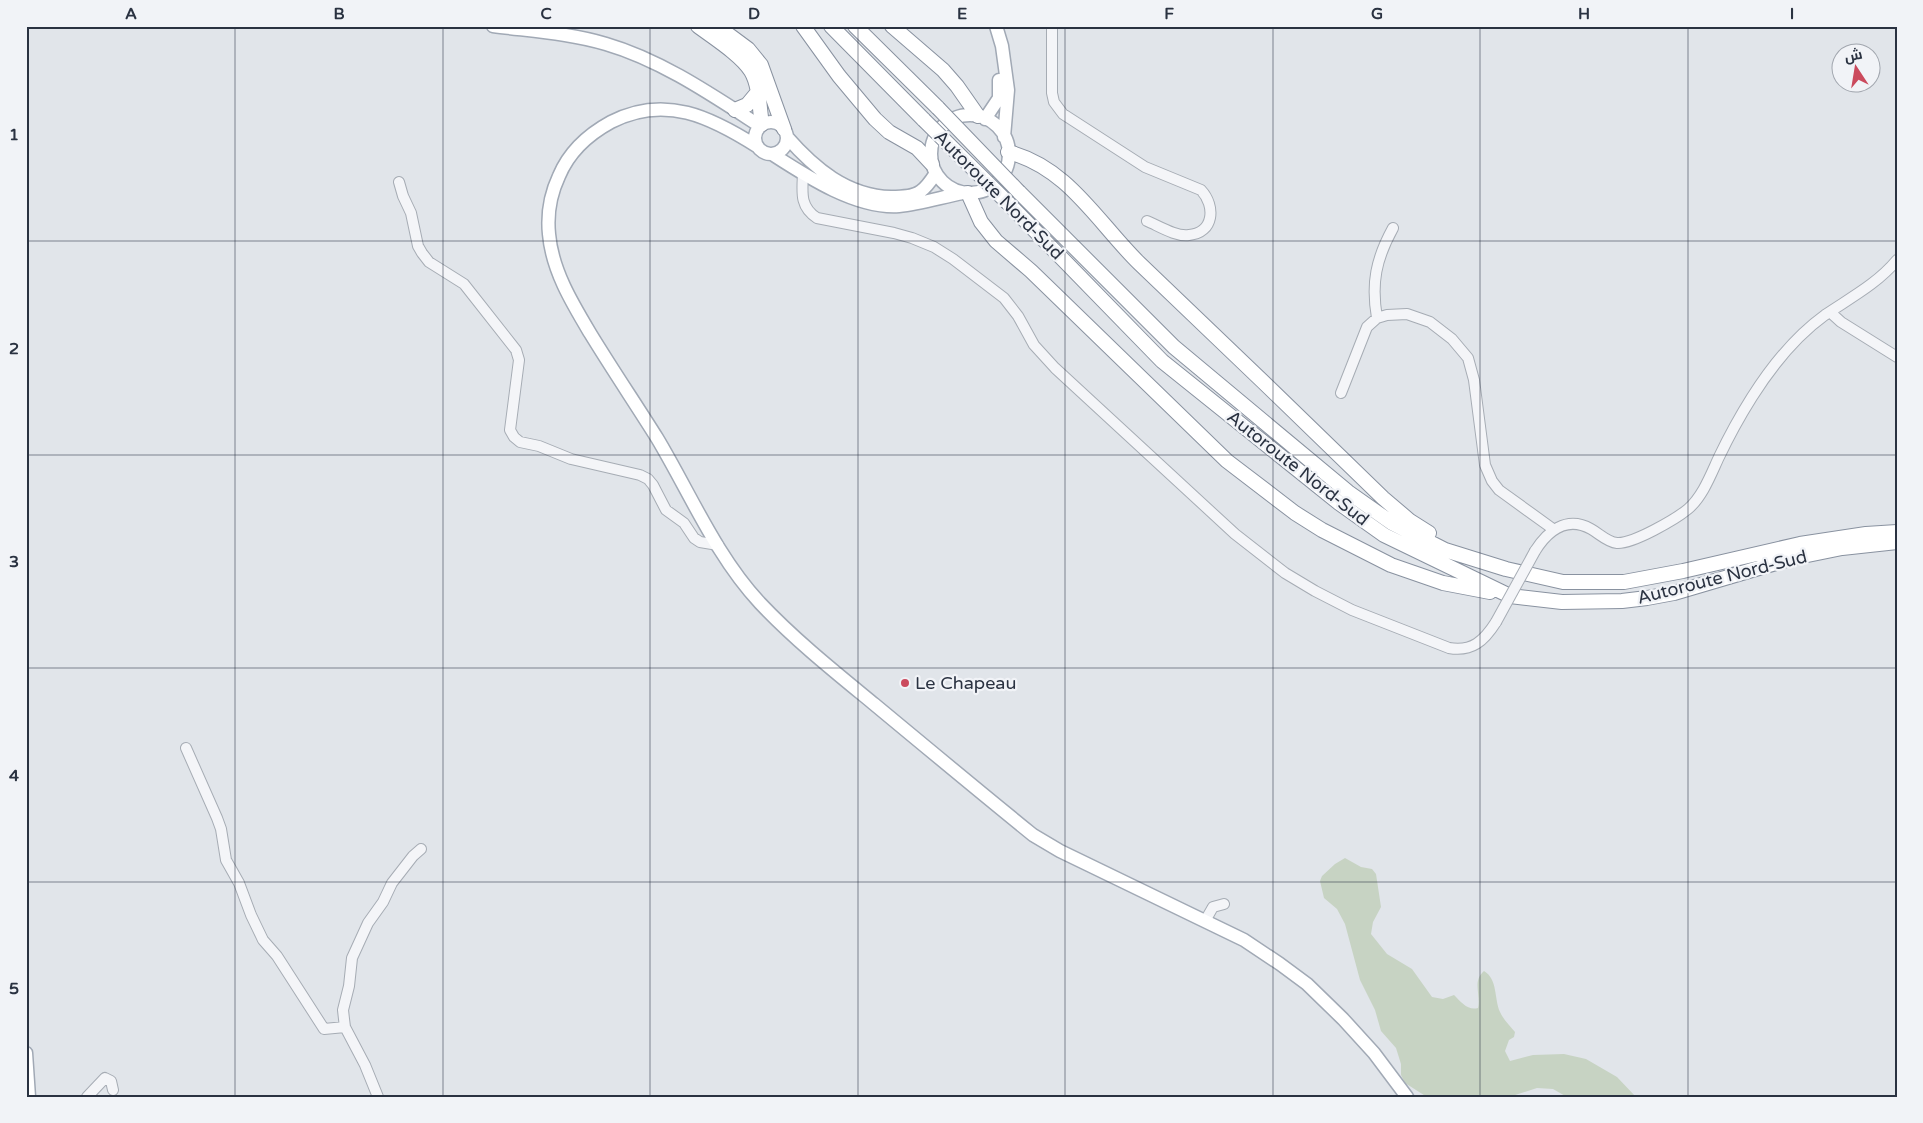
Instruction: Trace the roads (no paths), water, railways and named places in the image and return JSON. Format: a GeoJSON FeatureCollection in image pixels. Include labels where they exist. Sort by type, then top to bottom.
{"type":"FeatureCollection","features":[{"type":"Feature","properties":{"kind":"highway"},"geometry":{"type":"LineString","coordinates":[[698,26],[746,64],[755,80],[758,129]]}},
{"type":"Feature","properties":{"kind":"highway"},"geometry":{"type":"LineString","coordinates":[[717,26],[748,49],[761,65],[786,133]]}},
{"type":"Feature","properties":{"kind":"highway"},"geometry":{"type":"LineString","coordinates":[[803,26],[839,76],[874,119],[889,132],[917,148],[934,169]]}},
{"type":"Feature","properties":{"kind":"highway","name":"Autoroute Nord-Sud"},"geometry":{"type":"LineString","coordinates":[[831,26],[1008,203],[1162,361],[1339,503],[1384,535],[1510,596],[1562,602],[1622,601],[1647,598],[1682,590],[1793,558],[1842,548],[1897,542]]}},
{"type":"Feature","properties":{"kind":"highway","name":"Autoroute Nord-Sud"},"geometry":{"type":"LineString","coordinates":[[855,26],[1174,347],[1348,492],[1392,523],[1446,550],[1506,569],[1563,582],[1624,582],[1683,571],[1800,544],[1866,534],[1897,532]]}},
{"type":"Feature","properties":{"kind":"highway"},"geometry":{"type":"LineString","coordinates":[[892,26],[951,78],[982,118]]}},
{"type":"Feature","properties":{"kind":"highway"},"geometry":{"type":"LineString","coordinates":[[735,110],[747,105],[757,93]]}},
{"type":"Feature","properties":{"kind":"highway"},"geometry":{"type":"LineString","coordinates":[[1008,152],[1032,160],[1069,186],[1128,252],[1383,498],[1410,521],[1447,544],[1506,569]]}},
{"type":"Feature","properties":{"kind":"highway"},"geometry":{"type":"LineString","coordinates":[[966,192],[981,222],[996,241],[1031,271],[1227,461],[1295,513],[1322,530],[1391,565],[1443,583],[1510,596]]}},
{"type":"Feature","properties":{"kind":"main road"},"geometry":{"type":"LineString","coordinates":[[493,26],[588,39],[627,51],[654,63],[735,110],[758,129]]}},
{"type":"Feature","properties":{"kind":"main road"},"geometry":{"type":"LineString","coordinates":[[982,118],[996,104],[1000,92],[994,42],[988,26]]}},
{"type":"Feature","properties":{"kind":"main road"},"geometry":{"type":"LineString","coordinates":[[996,26],[1002,46],[1008,90],[1004,132],[1008,152],[1006,166],[1000,178],[988,188],[908,204],[888,206],[875,204],[840,192],[803,174],[772,154],[764,152],[732,130],[698,115],[668,109],[637,113],[620,117],[586,139],[571,154],[554,187],[548,232],[552,254],[560,278],[575,308],[653,432],[718,545],[738,576],[760,603],[806,647],[1033,835],[1060,851],[1244,940],[1307,984],[1374,1053],[1407,1097]]}},
{"type":"Feature","properties":{"kind":"main road"},"geometry":{"type":"LineString","coordinates":[[732,130],[758,129],[774,122],[786,133],[802,155],[840,185],[888,197],[914,195],[925,188],[934,169],[933,142],[940,130],[957,118],[982,118],[1004,132],[1032,160]]}},
{"type":"Feature","properties":{"kind":"main road"},"geometry":{"type":"LineString","coordinates":[[758,129],[758,147]]}},
{"type":"Feature","properties":{"kind":"main road"},"geometry":{"type":"LineString","coordinates":[[772,154],[783,148],[786,133]]}},
{"type":"Feature","properties":{"kind":"main road"},"geometry":{"type":"LineString","coordinates":[[934,169],[948,186],[966,192]]}},
{"type":"Feature","properties":{"kind":"main road"},"geometry":{"type":"LineString","coordinates":[[26,1053],[28,1091]]}},
{"type":"Feature","properties":{"kind":"street"},"geometry":{"type":"LineString","coordinates":[[1052,26],[1052,93],[1054,102],[1063,114],[1145,168],[1201,190],[1211,204],[1212,213],[1209,221],[1205,228],[1198,233],[1181,235],[1147,221]]}},
{"type":"Feature","properties":{"kind":"street"},"geometry":{"type":"LineString","coordinates":[[803,174],[802,201],[809,213],[817,218],[894,233],[934,247],[1004,298],[1018,316],[1034,345],[1055,368],[1234,534],[1285,573],[1315,592],[1352,610],[1448,648],[1458,650],[1477,645],[1484,639],[1496,622],[1543,538],[1553,529],[1564,526],[1582,526],[1589,528],[1604,538],[1620,543],[1645,534],[1689,508],[1701,493],[1735,426],[1767,376],[1808,329],[1863,291],[1886,273],[1897,260]]}},
{"type":"Feature","properties":{"kind":"street"},"geometry":{"type":"LineString","coordinates":[[399,182],[411,213],[418,246],[422,254],[429,262],[464,284],[516,350],[519,360],[510,430],[514,437],[520,442],[540,446],[571,460],[640,475],[648,479],[666,510],[684,523],[694,538],[700,542],[718,545]]}},
{"type":"Feature","properties":{"kind":"street"},"geometry":{"type":"LineString","coordinates":[[1377,318],[1374,295],[1376,272],[1386,241],[1393,228]]}},
{"type":"Feature","properties":{"kind":"street"},"geometry":{"type":"LineString","coordinates":[[1830,312],[1841,322],[1897,356]]}},
{"type":"Feature","properties":{"kind":"street"},"geometry":{"type":"LineString","coordinates":[[1341,392],[1351,372],[1367,327],[1377,318],[1387,315],[1407,314],[1430,322],[1462,348],[1468,358],[1472,369],[1488,474],[1499,490],[1553,529]]}},
{"type":"Feature","properties":{"kind":"street"},"geometry":{"type":"LineString","coordinates":[[186,748],[221,829],[226,860],[240,883],[251,915],[263,940],[276,956],[324,1029],[345,1028]]}},
{"type":"Feature","properties":{"kind":"street"},"geometry":{"type":"LineString","coordinates":[[378,1097],[365,1065],[345,1028],[343,1010],[349,986],[352,958],[368,923],[383,902],[392,883],[413,856],[421,849]]}},
{"type":"Feature","properties":{"kind":"street"},"geometry":{"type":"LineString","coordinates":[[1205,920],[1213,907],[1224,904]]}},
{"type":"Feature","properties":{"kind":"street"},"geometry":{"type":"LineString","coordinates":[[88,1097],[105,1078],[111,1081],[113,1090]]}},
{"type":"Feature","properties":{"kind":"place","name":"Le Chapeau"},"geometry":{"type":"Point","coordinates":[905,683]}}]}
